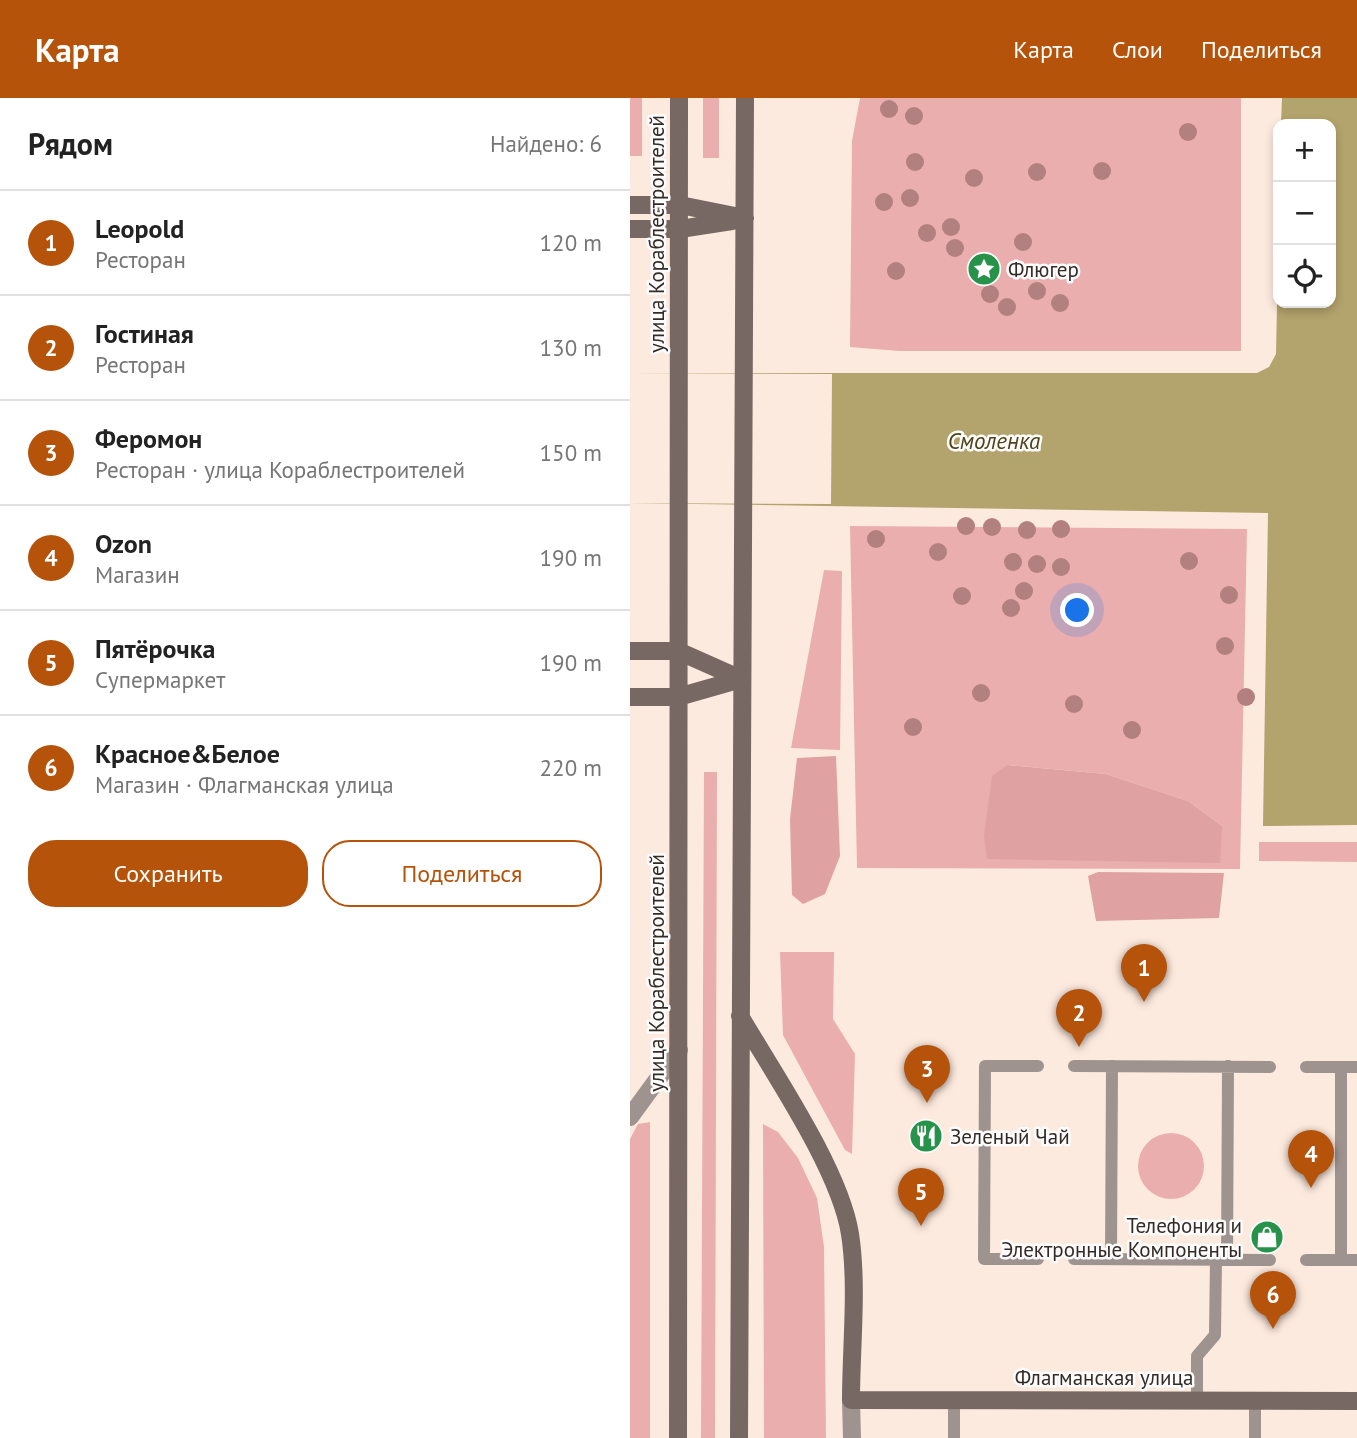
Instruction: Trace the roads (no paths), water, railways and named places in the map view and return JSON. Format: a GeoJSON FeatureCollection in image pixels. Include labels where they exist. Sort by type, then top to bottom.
{"type":"FeatureCollection","features":[{"type":"Feature","properties":{"kind":"main road","name":"улица Кораблестроителей"},"geometry":{"type":"LineString","coordinates":[[678,98],[678,1438]]}},
{"type":"Feature","properties":{"kind":"main road"},"geometry":{"type":"LineString","coordinates":[[739,1438],[745,98]]}},
{"type":"Feature","properties":{"kind":"main road"},"geometry":{"type":"LineString","coordinates":[[630,205],[680,205],[745,218]]}},
{"type":"Feature","properties":{"kind":"main road"},"geometry":{"type":"LineString","coordinates":[[630,229],[680,229],[745,218]]}},
{"type":"Feature","properties":{"kind":"main road"},"geometry":{"type":"LineString","coordinates":[[630,651],[678,651],[741,679]]}},
{"type":"Feature","properties":{"kind":"main road"},"geometry":{"type":"LineString","coordinates":[[630,697],[678,697],[741,679]]}},
{"type":"Feature","properties":{"kind":"main road"},"geometry":{"type":"LineString","coordinates":[[740,1015],[824,1163],[843,1205],[850,1235],[852,1263],[851,1400]]}},
{"type":"Feature","properties":{"kind":"main road","name":"Флагманская улица"},"geometry":{"type":"LineString","coordinates":[[851,1400],[1357,1401]]}},
{"type":"Feature","properties":{"kind":"street"},"geometry":{"type":"LineString","coordinates":[[630,1117],[679,1050]]}},
{"type":"Feature","properties":{"kind":"street"},"geometry":{"type":"LineString","coordinates":[[851,1400],[852,1438]]}},
{"type":"Feature","properties":{"kind":"lane"},"geometry":{"type":"LineString","coordinates":[[1038,1066],[985,1066],[984,1259],[1038,1259]]}},
{"type":"Feature","properties":{"kind":"lane"},"geometry":{"type":"LineString","coordinates":[[1074,1066],[1270,1067]]}},
{"type":"Feature","properties":{"kind":"lane"},"geometry":{"type":"LineString","coordinates":[[1111,1259],[1112,1066]]}},
{"type":"Feature","properties":{"kind":"lane"},"geometry":{"type":"LineString","coordinates":[[1197,1400],[1197,1356],[1215,1335],[1222,1260],[1228,1066]]}},
{"type":"Feature","properties":{"kind":"lane"},"geometry":{"type":"LineString","coordinates":[[1306,1067],[1357,1067]]}},
{"type":"Feature","properties":{"kind":"lane"},"geometry":{"type":"LineString","coordinates":[[1340,1260],[1341,1067]]}},
{"type":"Feature","properties":{"kind":"lane"},"geometry":{"type":"LineString","coordinates":[[1074,1259],[1270,1260]]}},
{"type":"Feature","properties":{"kind":"lane"},"geometry":{"type":"LineString","coordinates":[[1306,1260],[1357,1260]]}},
{"type":"Feature","properties":{"kind":"lane"},"geometry":{"type":"LineString","coordinates":[[954,1399],[954,1438]]}},
{"type":"Feature","properties":{"kind":"lane"},"geometry":{"type":"LineString","coordinates":[[1255,1400],[1255,1438]]}},
{"type":"Feature","properties":{"kind":"water","name":"Смоленка"},"geometry":{"type":"Polygon","coordinates":[[[1282,98],[1357,98],[1357,825],[1263,826],[1268,513],[630,503],[630,373],[1257,373],[1269,367],[1276,354],[1277,308],[1336,308],[1336,119],[1281,119],[1282,98]]]}},
{"type":"Feature","properties":{"kind":"place","name":"Флюгер"},"geometry":{"type":"Point","coordinates":[984,269]}},
{"type":"Feature","properties":{"kind":"place","name":"Leopold"},"geometry":{"type":"Point","coordinates":[1144,1002]}},
{"type":"Feature","properties":{"kind":"place","name":"Гостиная"},"geometry":{"type":"Point","coordinates":[1079,1047]}},
{"type":"Feature","properties":{"kind":"place","name":"Феромон"},"geometry":{"type":"Point","coordinates":[927,1103]}},
{"type":"Feature","properties":{"kind":"place","name":"Зеленый Чай"},"geometry":{"type":"Point","coordinates":[926,1136]}},
{"type":"Feature","properties":{"kind":"place","name":"Ozon"},"geometry":{"type":"Point","coordinates":[1311,1188]}},
{"type":"Feature","properties":{"kind":"place","name":"Пятёрочка"},"geometry":{"type":"Point","coordinates":[921,1226]}},
{"type":"Feature","properties":{"kind":"place","name":"Телефония и Электронные Компоненты"},"geometry":{"type":"Point","coordinates":[1267,1237]}},
{"type":"Feature","properties":{"kind":"place","name":"Красное&Белое"},"geometry":{"type":"Point","coordinates":[1273,1329]}}]}
